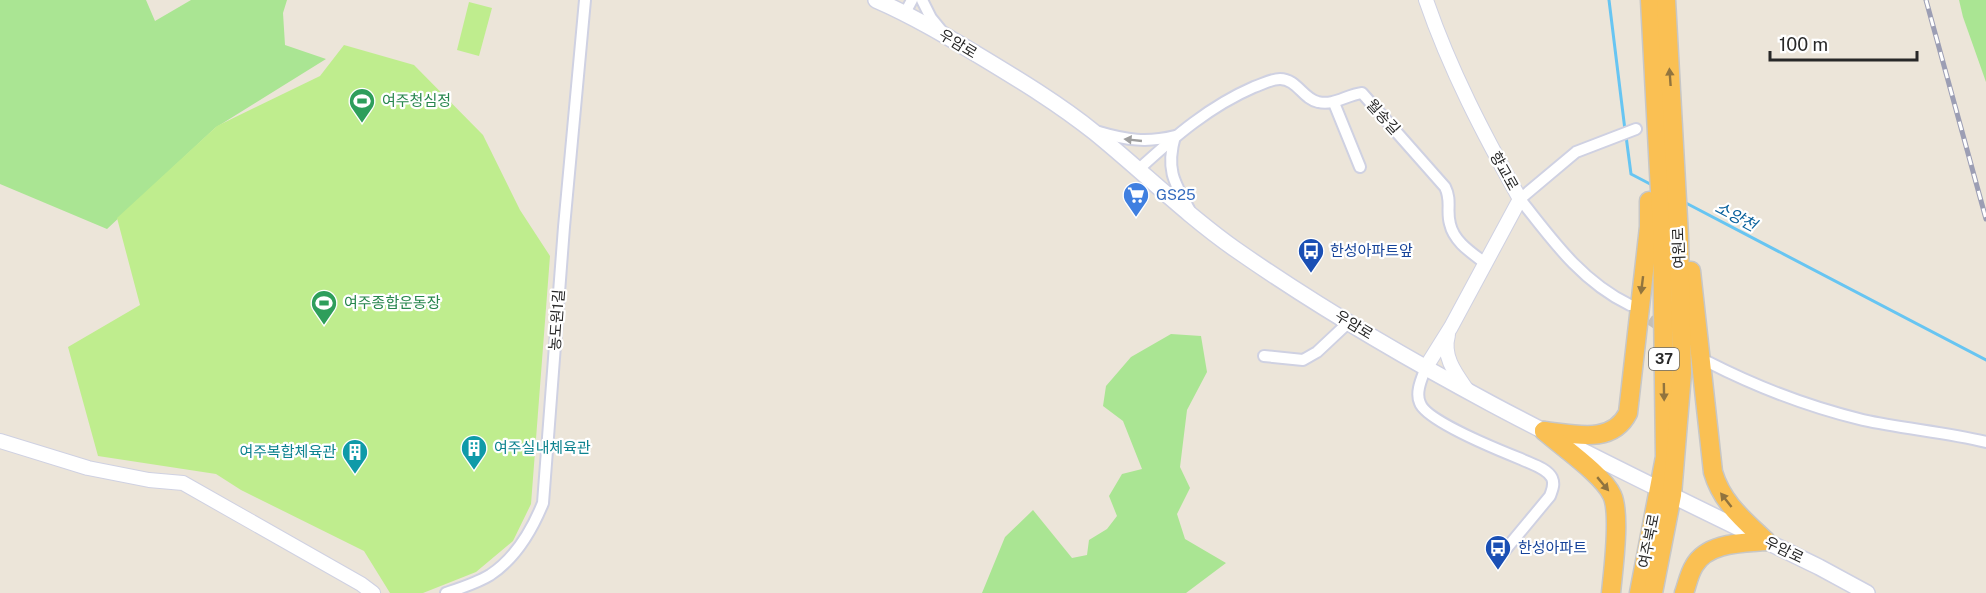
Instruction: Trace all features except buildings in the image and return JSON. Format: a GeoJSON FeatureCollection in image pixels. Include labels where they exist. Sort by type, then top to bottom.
{"type":"FeatureCollection","features":[{"type":"Feature","properties":{"kind":"highway","name":"여원로"},"geometry":{"type":"LineString","coordinates":[[1650,0],[1666,132]]}},
{"type":"Feature","properties":{"kind":"highway","name":"여원로"},"geometry":{"type":"LineString","coordinates":[[1665,492],[1655,228],[1666,132],[1666,0]]}},
{"type":"Feature","properties":{"kind":"highway"},"geometry":{"type":"LineString","coordinates":[[1666,132],[1681,160],[1683,238],[1713,472],[1718,489],[1727,503],[1767,541]]}},
{"type":"Feature","properties":{"kind":"highway"},"geometry":{"type":"LineString","coordinates":[[1544,431],[1595,436],[1611,431],[1624,420],[1628,413],[1655,228]]}},
{"type":"Feature","properties":{"kind":"highway","name":"여원로"},"geometry":{"type":"LineString","coordinates":[[1665,492],[1682,373],[1683,238]]}},
{"type":"Feature","properties":{"kind":"highway"},"geometry":{"type":"LineString","coordinates":[[1544,431],[1596,476],[1613,496],[1616,514],[1611,593]]}},
{"type":"Feature","properties":{"kind":"highway","name":"여주북로"},"geometry":{"type":"LineString","coordinates":[[1639,593],[1652,532],[1665,492]]}},
{"type":"Feature","properties":{"kind":"highway","name":"여주북로"},"geometry":{"type":"LineString","coordinates":[[1653,593],[1665,492]]}},
{"type":"Feature","properties":{"kind":"highway"},"geometry":{"type":"LineString","coordinates":[[1684,593],[1694,565],[1704,555],[1730,544],[1767,541]]}},
{"type":"Feature","properties":{"kind":"main road","name":"우암로"},"geometry":{"type":"LineString","coordinates":[[876,0],[909,6],[946,36],[1058,105],[1234,248],[1349,322],[1544,431],[1867,593]]}},
{"type":"Feature","properties":{"kind":"street","name":"농도원1길"},"geometry":{"type":"LineString","coordinates":[[446,593],[490,575],[504,564],[533,526],[543,503],[564,227],[585,0]]}},
{"type":"Feature","properties":{"kind":"street"},"geometry":{"type":"LineString","coordinates":[[922,0],[931,18],[946,36]]}},
{"type":"Feature","properties":{"kind":"street","name":"향교로"},"geometry":{"type":"LineString","coordinates":[[1426,0],[1464,93],[1483,133],[1520,199],[1451,327],[1426,367]]}},
{"type":"Feature","properties":{"kind":"street"},"geometry":{"type":"LineString","coordinates":[[1139,169],[1193,122],[1234,96],[1271,80],[1282,79],[1293,82],[1313,100],[1320,103],[1334,103],[1360,167]]}},
{"type":"Feature","properties":{"kind":"street","name":"월송길"},"geometry":{"type":"LineString","coordinates":[[1334,103],[1352,94],[1362,93],[1444,187],[1450,197],[1450,224],[1455,236],[1461,244],[1485,263]]}},
{"type":"Feature","properties":{"kind":"street"},"geometry":{"type":"LineString","coordinates":[[1630,305],[1597,286],[1566,258],[1520,199],[1576,152],[1636,129]]}},
{"type":"Feature","properties":{"kind":"street"},"geometry":{"type":"LineString","coordinates":[[1091,130],[1123,140],[1142,142],[1175,136]]}},
{"type":"Feature","properties":{"kind":"street"},"geometry":{"type":"LineString","coordinates":[[1175,136],[1170,154],[1172,173],[1192,215]]}},
{"type":"Feature","properties":{"kind":"street"},"geometry":{"type":"LineString","coordinates":[[1264,356],[1303,360],[1317,352],[1349,322]]}},
{"type":"Feature","properties":{"kind":"street"},"geometry":{"type":"LineString","coordinates":[[1451,327],[1446,343],[1448,356],[1454,372],[1467,390]]}},
{"type":"Feature","properties":{"kind":"street"},"geometry":{"type":"LineString","coordinates":[[1708,362],[1790,398],[1842,414],[1986,442]]}},
{"type":"Feature","properties":{"kind":"street"},"geometry":{"type":"LineString","coordinates":[[1426,367],[1418,392],[1419,403],[1424,411],[1485,444],[1543,469],[1552,477],[1554,486],[1550,496],[1501,555]]}},
{"type":"Feature","properties":{"kind":"street"},"geometry":{"type":"LineString","coordinates":[[0,441],[88,468],[149,480],[183,483],[362,584],[373,593]]}},
{"type":"Feature","properties":{"kind":"green space"},"geometry":{"type":"Polygon","coordinates":[[[0,0],[146,0],[155,21],[191,0],[287,0],[283,13],[285,45],[326,59],[215,128],[107,229],[0,184],[0,0]]]}},
{"type":"Feature","properties":{"kind":"green space"},"geometry":{"type":"Polygon","coordinates":[[[1959,0],[1986,0],[1986,82],[1963,17],[1959,0]]]}},
{"type":"Feature","properties":{"kind":"green space"},"geometry":{"type":"Polygon","coordinates":[[[469,2],[492,8],[479,56],[457,50],[469,2]]]}},
{"type":"Feature","properties":{"kind":"green space","name":"여주종합운동장"},"geometry":{"type":"Polygon","coordinates":[[[344,45],[414,65],[483,135],[520,210],[550,256],[531,504],[513,541],[476,572],[423,593],[390,593],[364,551],[241,490],[216,474],[98,456],[68,347],[140,305],[117,218],[217,126],[320,76],[344,45]]]}},
{"type":"Feature","properties":{"kind":"green space"},"geometry":{"type":"Polygon","coordinates":[[[1171,334],[1201,336],[1207,372],[1187,410],[1180,467],[1190,488],[1177,514],[1185,539],[1226,563],[1186,593],[982,593],[1005,537],[1033,510],[1072,558],[1087,555],[1089,540],[1107,529],[1117,516],[1109,496],[1122,474],[1142,469],[1123,421],[1103,406],[1106,386],[1131,357],[1171,334]]]}},
{"type":"Feature","properties":{"kind":"waterway","name":"소양천"},"geometry":{"type":"LineString","coordinates":[[1609,0],[1625,130]]}},
{"type":"Feature","properties":{"kind":"waterway","name":"소양천"},"geometry":{"type":"LineString","coordinates":[[1626,136],[1631,174],[1652,185]]}},
{"type":"Feature","properties":{"kind":"waterway","name":"소양천"},"geometry":{"type":"LineString","coordinates":[[1684,202],[1986,360]]}},
{"type":"Feature","properties":{"kind":"tunnel"},"geometry":{"type":"LineString","coordinates":[[1637,311],[1666,331]]}},
{"type":"Feature","properties":{"kind":"railway"},"geometry":{"type":"LineString","coordinates":[[1926,0],[1986,219]]}},
{"type":"Feature","properties":{"kind":"place","name":"여주청심정"},"geometry":{"type":"Point","coordinates":[362,124]}},
{"type":"Feature","properties":{"kind":"place","name":"GS25"},"geometry":{"type":"Point","coordinates":[1136,218]}},
{"type":"Feature","properties":{"kind":"place","name":"한성아파트앞"},"geometry":{"type":"Point","coordinates":[1311,274]}},
{"type":"Feature","properties":{"kind":"place","name":"여주종합운동장"},"geometry":{"type":"Point","coordinates":[324,326]}},
{"type":"Feature","properties":{"kind":"place","name":"여주실내체육관"},"geometry":{"type":"Point","coordinates":[474,471]}},
{"type":"Feature","properties":{"kind":"place","name":"여주복합체육관"},"geometry":{"type":"Point","coordinates":[355,475]}},
{"type":"Feature","properties":{"kind":"place","name":"한성아파트"},"geometry":{"type":"Point","coordinates":[1498,571]}}]}
